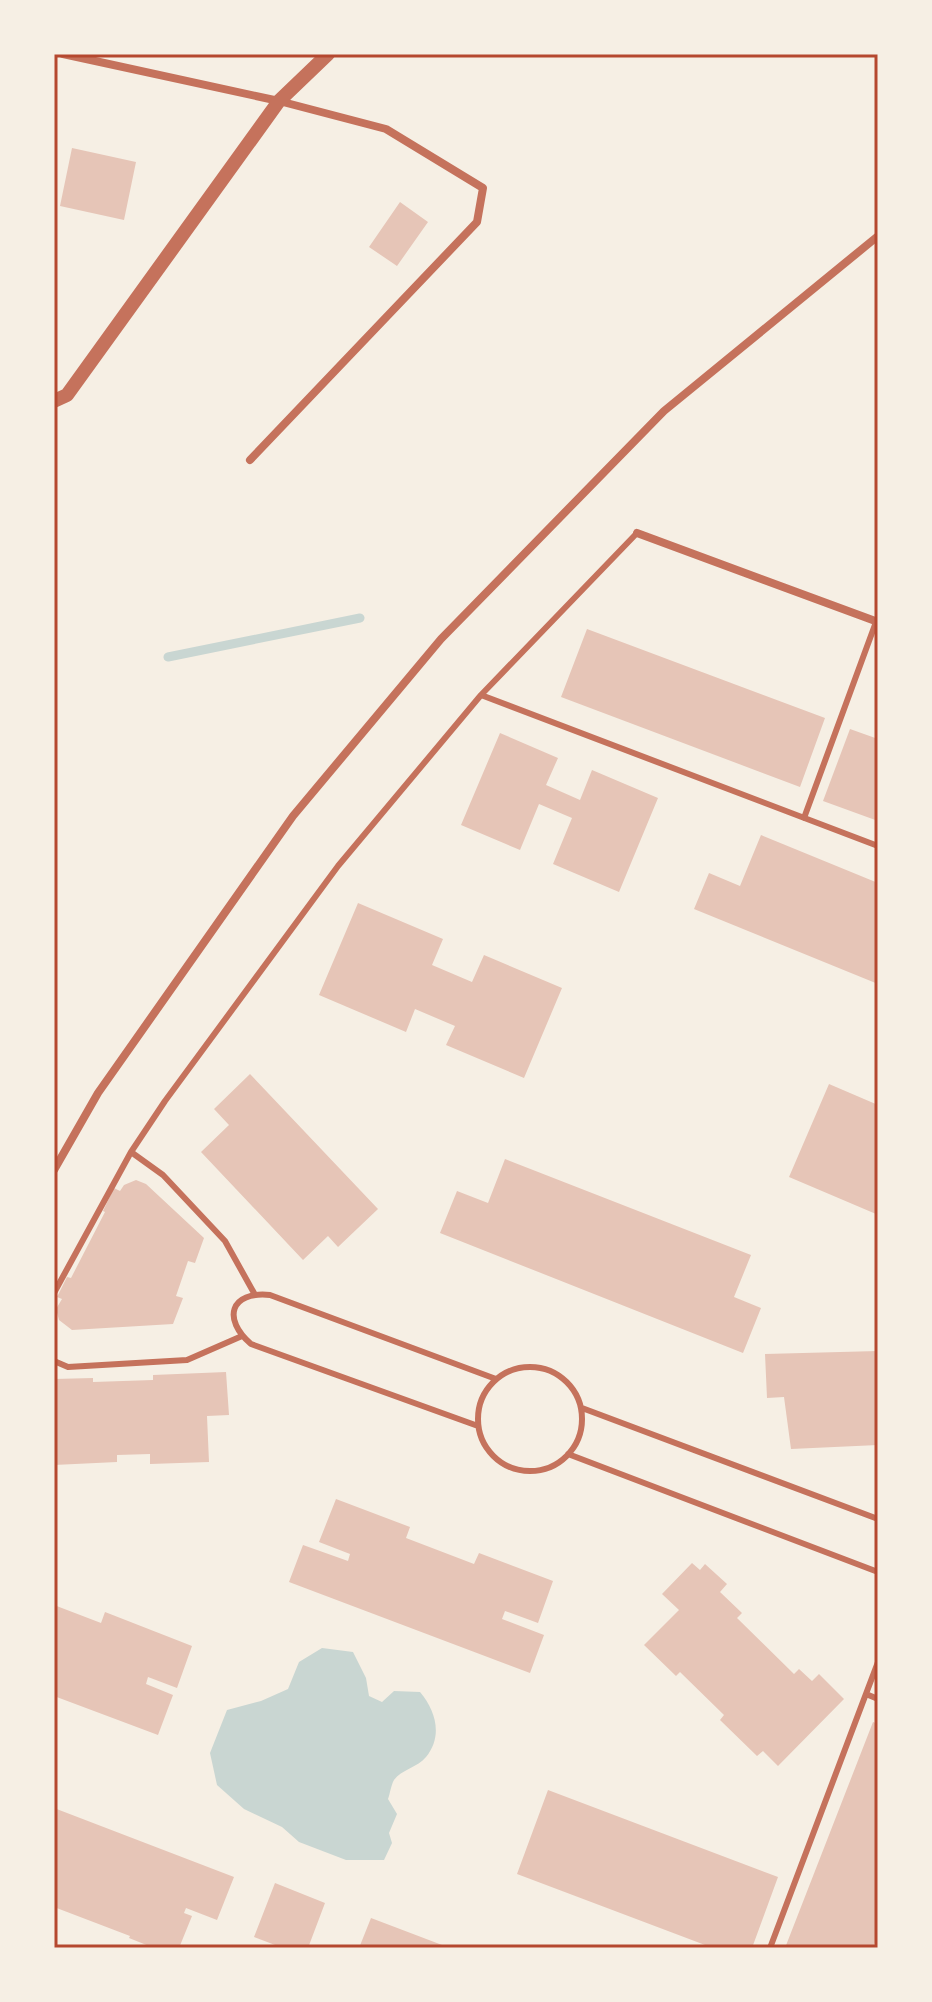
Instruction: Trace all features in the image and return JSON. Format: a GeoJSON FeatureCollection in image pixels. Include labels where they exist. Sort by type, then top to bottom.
{"type":"FeatureCollection","features":[{"type":"Feature","properties":{"kind":"street"},"geometry":{"type":"LineString","coordinates":[[63,54],[279,101],[386,129],[483,188],[477,222],[250,460]]}},
{"type":"Feature","properties":{"kind":"street"},"geometry":{"type":"LineString","coordinates":[[54,401],[67,395],[279,101],[328,54]]}},
{"type":"Feature","properties":{"kind":"street"},"geometry":{"type":"LineString","coordinates":[[54,1170],[98,1093],[293,816],[441,639],[664,411],[878,236]]}},
{"type":"Feature","properties":{"kind":"street"},"geometry":{"type":"LineString","coordinates":[[637,533],[877,622]]}},
{"type":"Feature","properties":{"kind":"lane"},"geometry":{"type":"LineString","coordinates":[[54,1293],[131,1152],[338,866],[481,695],[637,533]]}},
{"type":"Feature","properties":{"kind":"lane"},"geometry":{"type":"LineString","coordinates":[[804,818],[877,622]]}},
{"type":"Feature","properties":{"kind":"lane"},"geometry":{"type":"LineString","coordinates":[[481,695],[878,846]]}},
{"type":"Feature","properties":{"kind":"lane"},"geometry":{"type":"LineString","coordinates":[[131,1152],[163,1175],[225,1241],[254,1293]]}},
{"type":"Feature","properties":{"kind":"lane"},"geometry":{"type":"LineString","coordinates":[[478,1426],[251,1344],[233,1322],[233,1308],[243,1297],[254,1293],[270,1295],[496,1379]]}},
{"type":"Feature","properties":{"kind":"lane"},"geometry":{"type":"LineString","coordinates":[[54,1361],[68,1367],[187,1360],[242,1336]]}},
{"type":"Feature","properties":{"kind":"lane"},"geometry":{"type":"LineString","coordinates":[[524,1366],[542,1368],[558,1375],[573,1390],[582,1408],[578,1438],[568,1454],[545,1469],[527,1471],[509,1466],[494,1456],[484,1444],[478,1426],[479,1405],[485,1391],[506,1371],[524,1366]]}},
{"type":"Feature","properties":{"kind":"lane"},"geometry":{"type":"LineString","coordinates":[[582,1408],[878,1519]]}},
{"type":"Feature","properties":{"kind":"lane"},"geometry":{"type":"LineString","coordinates":[[568,1454],[878,1572]]}},
{"type":"Feature","properties":{"kind":"lane"},"geometry":{"type":"LineString","coordinates":[[770,1948],[878,1662]]}},
{"type":"Feature","properties":{"kind":"lane"},"geometry":{"type":"LineString","coordinates":[[866,1694],[878,1699]]}},
{"type":"Feature","properties":{"kind":"shaded area"},"geometry":{"type":"Polygon","coordinates":[[[322,1648],[353,1652],[366,1678],[369,1696],[382,1702],[394,1691],[420,1692],[433,1715],[436,1732],[431,1749],[423,1760],[392,1784],[388,1799],[397,1814],[389,1833],[392,1843],[384,1860],[346,1860],[299,1842],[282,1827],[244,1809],[217,1785],[210,1753],[227,1710],[261,1701],[288,1689],[299,1662],[322,1648]]]}},
{"type":"Feature","properties":{"kind":"building"},"geometry":{"type":"Polygon","coordinates":[[[72,148],[136,162],[124,220],[60,206],[72,148]]]}},
{"type":"Feature","properties":{"kind":"building"},"geometry":{"type":"Polygon","coordinates":[[[400,202],[428,222],[397,266],[369,247],[400,202]]]}},
{"type":"Feature","properties":{"kind":"building"},"geometry":{"type":"Polygon","coordinates":[[[587,629],[825,718],[800,787],[561,697],[587,629]]]}},
{"type":"Feature","properties":{"kind":"building"},"geometry":{"type":"Polygon","coordinates":[[[850,729],[878,739],[878,821],[823,801],[850,729]]]}},
{"type":"Feature","properties":{"kind":"building"},"geometry":{"type":"Polygon","coordinates":[[[500,733],[558,758],[546,785],[580,800],[592,770],[658,798],[619,892],[553,864],[572,818],[539,804],[520,850],[461,825],[500,733]]]}},
{"type":"Feature","properties":{"kind":"building"},"geometry":{"type":"Polygon","coordinates":[[[761,835],[878,883],[878,984],[694,909],[709,873],[740,886],[761,835]]]}},
{"type":"Feature","properties":{"kind":"building"},"geometry":{"type":"Polygon","coordinates":[[[358,903],[443,939],[432,965],[472,982],[484,955],[562,988],[524,1078],[446,1045],[455,1026],[415,1009],[406,1032],[319,995],[358,903]]]}},
{"type":"Feature","properties":{"kind":"building"},"geometry":{"type":"Polygon","coordinates":[[[250,1074],[378,1209],[338,1247],[328,1236],[303,1260],[201,1152],[229,1125],[214,1109],[250,1074]]]}},
{"type":"Feature","properties":{"kind":"building"},"geometry":{"type":"Polygon","coordinates":[[[829,1084],[878,1105],[876,1214],[789,1177],[829,1084]]]}},
{"type":"Feature","properties":{"kind":"building"},"geometry":{"type":"Polygon","coordinates":[[[505,1159],[751,1255],[734,1297],[761,1308],[743,1353],[440,1233],[457,1191],[488,1203],[505,1159]]]}},
{"type":"Feature","properties":{"kind":"building"},"geometry":{"type":"Polygon","coordinates":[[[136,1180],[146,1184],[204,1238],[195,1263],[188,1261],[176,1296],[183,1298],[173,1324],[72,1330],[59,1320],[56,1309],[62,1299],[57,1297],[67,1277],[71,1278],[114,1188],[120,1191],[124,1185],[136,1180]]]}},
{"type":"Feature","properties":{"kind":"building"},"geometry":{"type":"Polygon","coordinates":[[[878,1351],[878,1445],[791,1449],[784,1397],[767,1398],[765,1354],[878,1351]]]}},
{"type":"Feature","properties":{"kind":"building"},"geometry":{"type":"Polygon","coordinates":[[[226,1372],[229,1415],[207,1416],[209,1462],[150,1464],[150,1454],[117,1455],[117,1462],[54,1465],[54,1379],[93,1378],[93,1382],[153,1380],[153,1375],[226,1372]]]}},
{"type":"Feature","properties":{"kind":"building"},"geometry":{"type":"Polygon","coordinates":[[[336,1499],[410,1527],[406,1538],[474,1564],[479,1553],[553,1581],[538,1623],[505,1611],[502,1619],[544,1635],[530,1673],[289,1582],[303,1545],[348,1561],[350,1554],[319,1542],[336,1499]]]}},
{"type":"Feature","properties":{"kind":"building"},"geometry":{"type":"Polygon","coordinates":[[[692,1563],[700,1570],[705,1564],[727,1584],[720,1592],[742,1613],[737,1618],[794,1674],[799,1669],[812,1681],[819,1674],[844,1699],[778,1766],[763,1751],[757,1756],[720,1720],[724,1715],[680,1672],[676,1676],[644,1645],[679,1610],[662,1594],[692,1563]]]}},
{"type":"Feature","properties":{"kind":"building"},"geometry":{"type":"Polygon","coordinates":[[[54,1605],[101,1623],[105,1612],[192,1646],[177,1688],[148,1677],[146,1684],[173,1695],[158,1735],[54,1696],[54,1605]]]}},
{"type":"Feature","properties":{"kind":"building"},"geometry":{"type":"Polygon","coordinates":[[[873,1722],[878,1724],[878,1934],[873,1948],[785,1948],[873,1722]]]}},
{"type":"Feature","properties":{"kind":"building"},"geometry":{"type":"Polygon","coordinates":[[[548,1790],[778,1877],[752,1948],[713,1948],[517,1874],[548,1790]]]}},
{"type":"Feature","properties":{"kind":"building"},"geometry":{"type":"Polygon","coordinates":[[[54,1808],[234,1877],[217,1920],[186,1908],[184,1913],[192,1916],[179,1948],[154,1948],[54,1907],[54,1808]]]}},
{"type":"Feature","properties":{"kind":"building"},"geometry":{"type":"Polygon","coordinates":[[[275,1883],[325,1903],[308,1948],[283,1948],[254,1937],[275,1883]]]}},
{"type":"Feature","properties":{"kind":"building"},"geometry":{"type":"Polygon","coordinates":[[[371,1918],[450,1948],[359,1948],[371,1918]]]}},
{"type":"Feature","properties":{"kind":"waterway"},"geometry":{"type":"LineString","coordinates":[[168,657],[360,618]]}}]}
